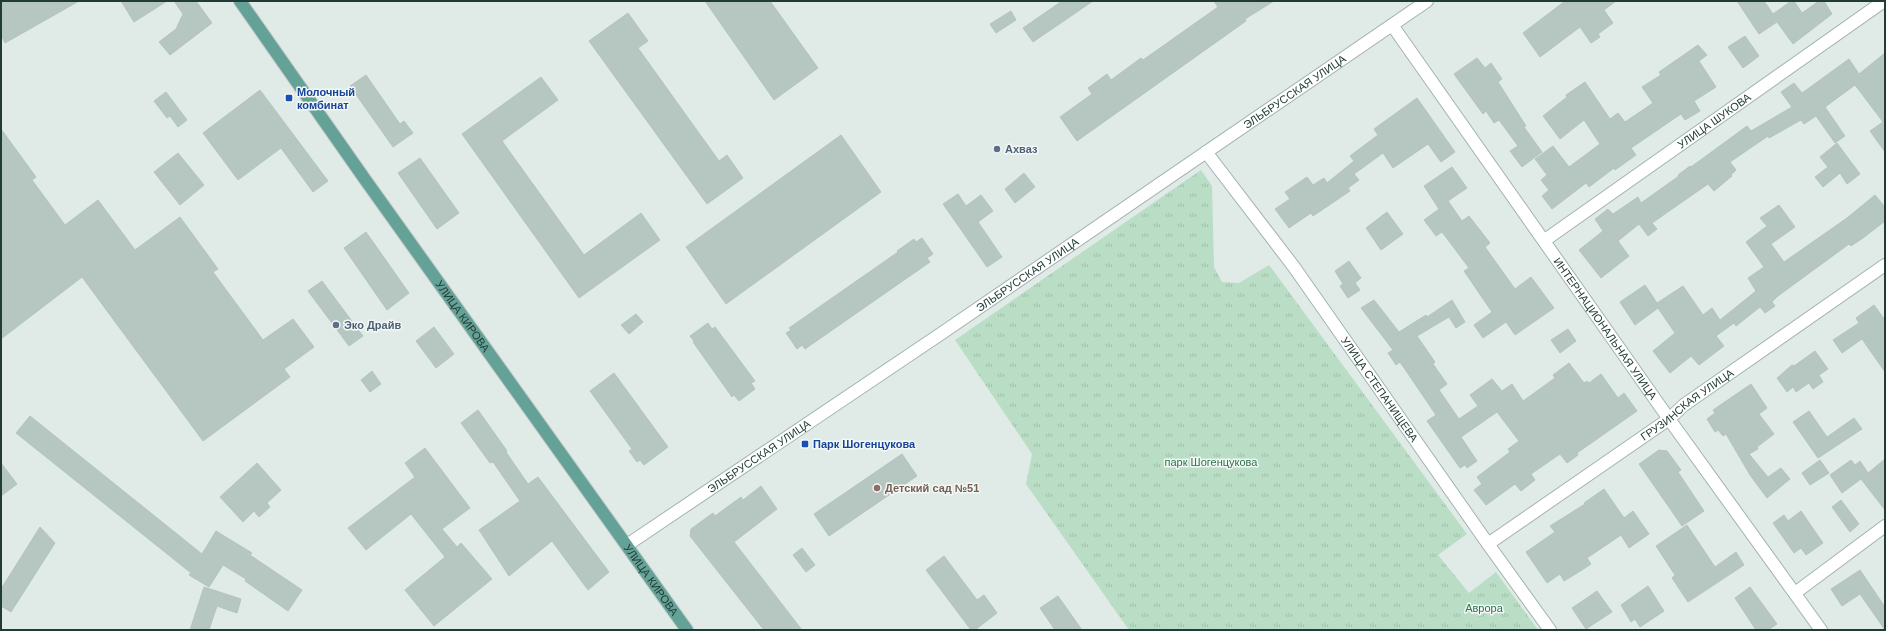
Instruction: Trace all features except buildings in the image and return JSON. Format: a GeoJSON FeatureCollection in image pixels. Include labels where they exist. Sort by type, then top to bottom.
{"type":"FeatureCollection","features":[{"type":"Feature","properties":{"kind":"main road","name":"УЛИЦА КИРОВА"},"geometry":{"type":"LineString","coordinates":[[240,1],[364,178],[687,630]]}},
{"type":"Feature","properties":{"kind":"street","name":"ЭЛЬБРУССКАЯ УЛИЦА"},"geometry":{"type":"LineString","coordinates":[[627,545],[954,325],[1392,25],[1412,5],[1427,1]]}},
{"type":"Feature","properties":{"kind":"street","name":"УЛИЦА ШУКОВА"},"geometry":{"type":"LineString","coordinates":[[1545,240],[1884,1]]}},
{"type":"Feature","properties":{"kind":"street","name":"ИНТЕРНАЦИОНАЛЬНАЯ УЛИЦА"},"geometry":{"type":"LineString","coordinates":[[1392,25],[1545,240],[1669,419],[1821,630]]}},
{"type":"Feature","properties":{"kind":"street","name":"УЛИЦА СТЕПАНИЩЕВА"},"geometry":{"type":"LineString","coordinates":[[1206,152],[1294,267],[1550,630]]}},
{"type":"Feature","properties":{"kind":"street","name":"ГРУЗИНСКАЯ УЛИЦА"},"geometry":{"type":"LineString","coordinates":[[1488,544],[1669,419],[1684,405],[1885,265]]}},
{"type":"Feature","properties":{"kind":"street"},"geometry":{"type":"LineString","coordinates":[[1795,593],[1885,526]]}},
{"type":"Feature","properties":{"kind":"green space","name":"парк Шогенцукова"},"geometry":{"type":"Polygon","coordinates":[[[1201,170],[1212,186],[1214,267],[1222,282],[1239,283],[1269,265],[1467,534],[1438,555],[1469,593],[1496,572],[1538,630],[1129,630],[1026,484],[1032,454],[955,340],[1201,170]]]}},
{"type":"Feature","properties":{"kind":"place","name":"Молочный комбинат"},"geometry":{"type":"Point","coordinates":[289,98]}},
{"type":"Feature","properties":{"kind":"place","name":"Ахваз"},"geometry":{"type":"Point","coordinates":[997,149]}},
{"type":"Feature","properties":{"kind":"place","name":"Эко Драйв"},"geometry":{"type":"Point","coordinates":[336,325]}},
{"type":"Feature","properties":{"kind":"place","name":"Парк Шогенцукова"},"geometry":{"type":"Point","coordinates":[805,444]}},
{"type":"Feature","properties":{"kind":"place","name":"Детский сад №51"},"geometry":{"type":"Point","coordinates":[877,488]}},
{"type":"Feature","properties":{"kind":"park label","name":"Аврора"},"geometry":{"type":"Point","coordinates":[1484,608]}}]}
